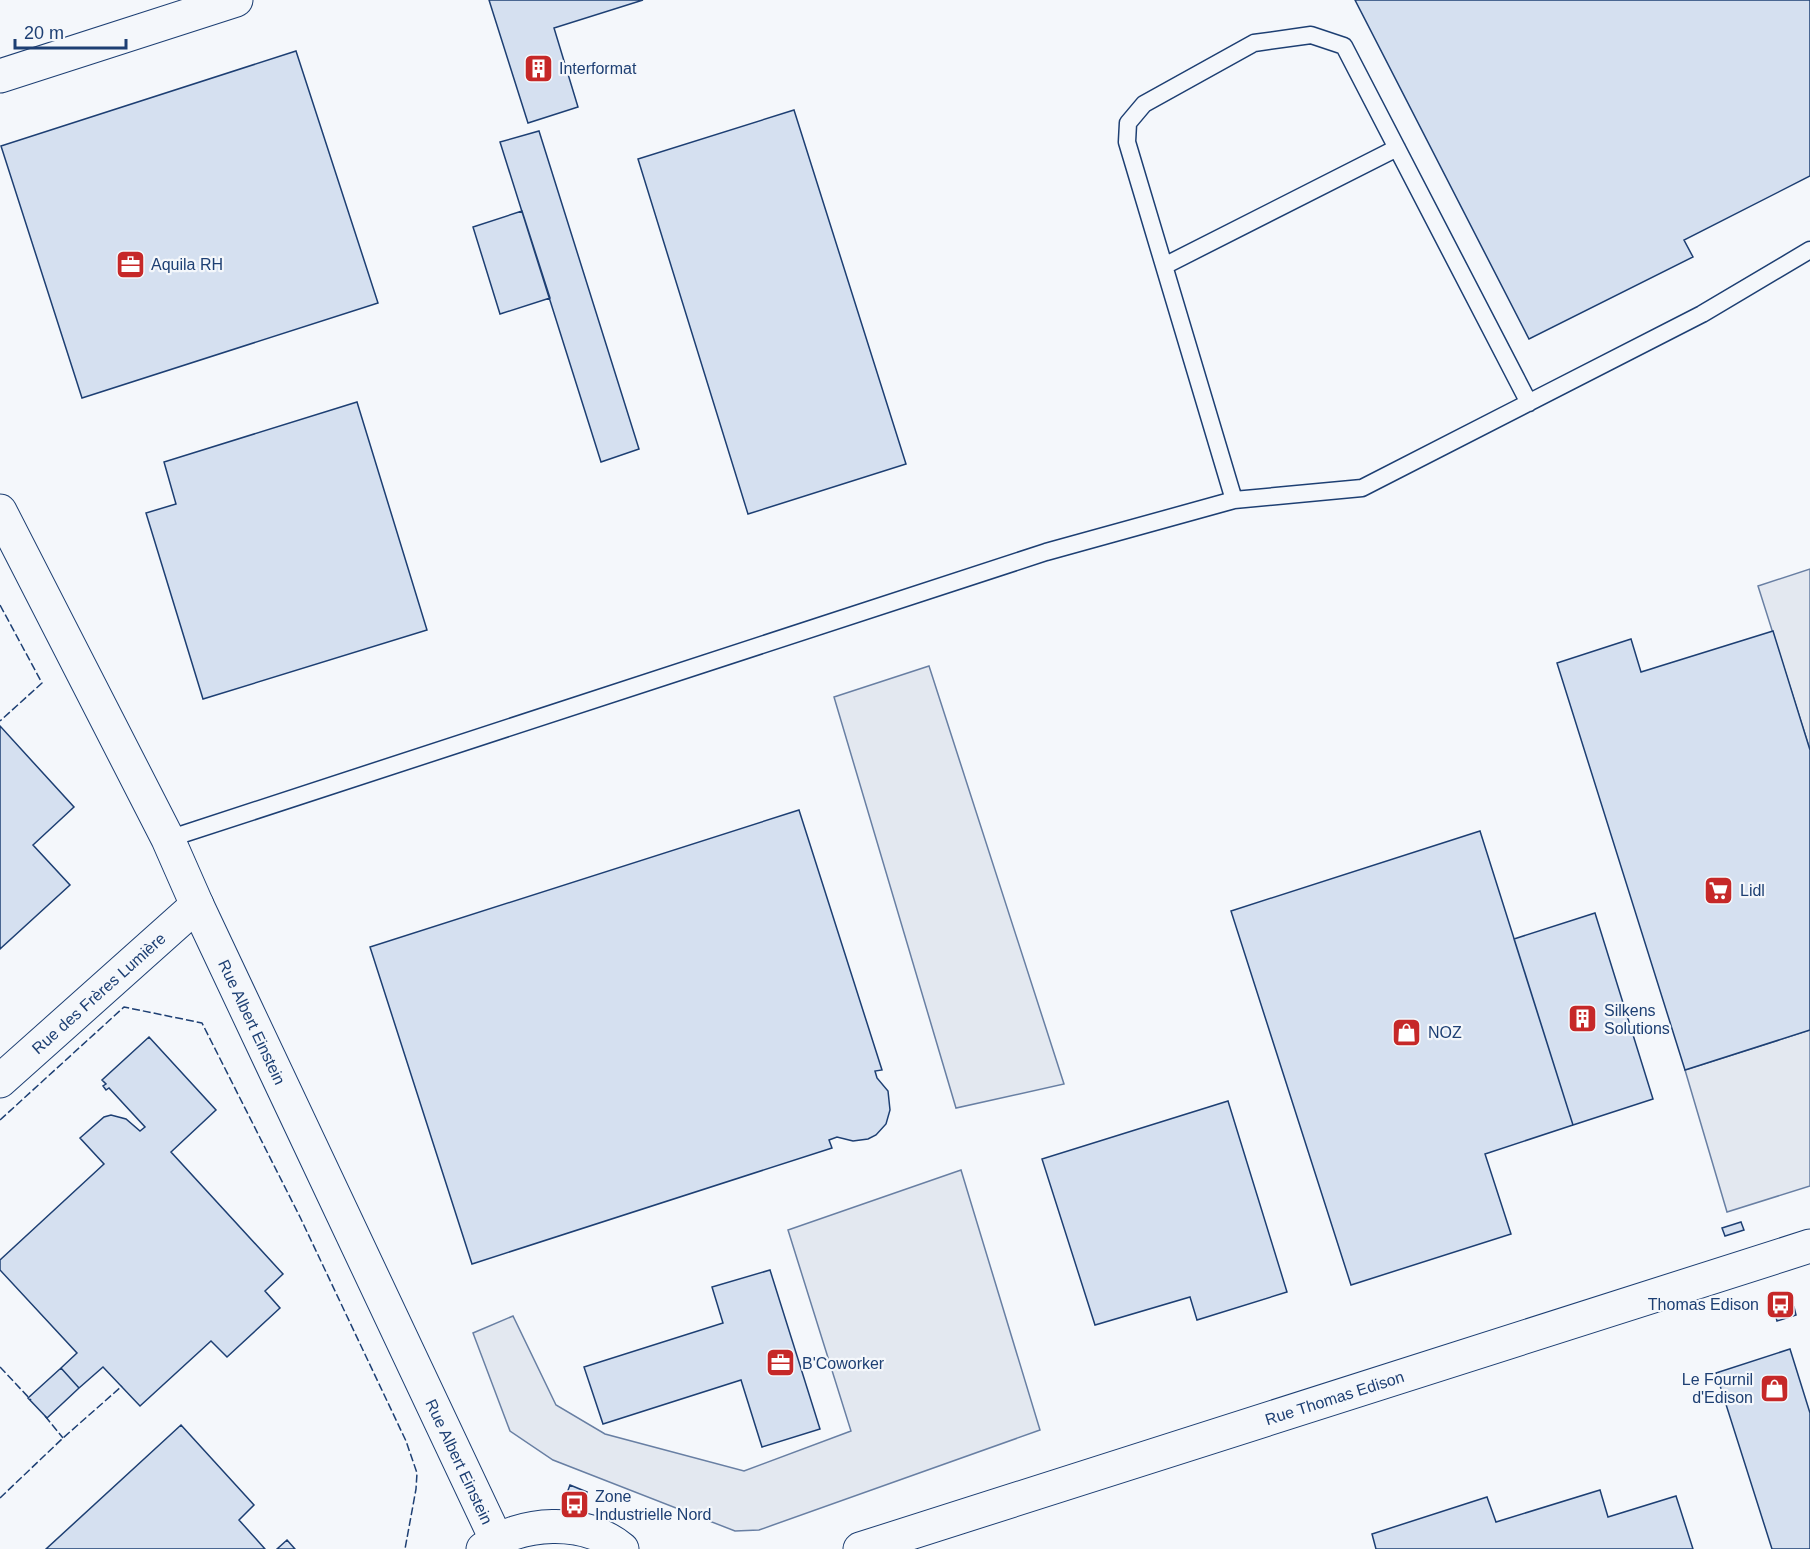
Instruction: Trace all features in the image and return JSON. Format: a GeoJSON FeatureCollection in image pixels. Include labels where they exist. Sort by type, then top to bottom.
{"type":"FeatureCollection","features":[{"type":"Feature","properties":{"kind":"street"},"geometry":{"type":"LineString","coordinates":[[0,76],[236,0]]}},
{"type":"Feature","properties":{"kind":"street","name":"Rue Albert Einstein"},"geometry":{"type":"LineString","coordinates":[[0,511],[168,839],[489,1544]]}},
{"type":"Feature","properties":{"kind":"street","name":"Rue des Frères Lumière"},"geometry":{"type":"LineString","coordinates":[[0,1081],[197,905]]}},
{"type":"Feature","properties":{"kind":"street","name":"Rue Thomas Edison"},"geometry":{"type":"LineString","coordinates":[[860,1549],[1810,1246]]}},
{"type":"Feature","properties":{"kind":"street"},"geometry":{"type":"LineString","coordinates":[[489,1544],[522,1529],[566,1526],[609,1538],[622,1549]]}},
{"type":"Feature","properties":{"kind":"lane"},"geometry":{"type":"LineString","coordinates":[[1234,500],[1127,142],[1128,123],[1144,104],[1254,43],[1311,35],[1344,46],[1529,403]]}},
{"type":"Feature","properties":{"kind":"lane"},"geometry":{"type":"LineString","coordinates":[[1164,266],[1397,148]]}},
{"type":"Feature","properties":{"kind":"lane"},"geometry":{"type":"LineString","coordinates":[[168,839],[1046,552],[1234,500],[1362,488],[1702,314],[1810,250]]}},
{"type":"Feature","properties":{"kind":"shaded area"},"geometry":{"type":"Polygon","coordinates":[[[1810,569],[1810,750],[1758,586],[1810,569]]]}},
{"type":"Feature","properties":{"kind":"shaded area"},"geometry":{"type":"Polygon","coordinates":[[[929,666],[1064,1084],[956,1108],[834,697],[929,666]]]}},
{"type":"Feature","properties":{"kind":"shaded area"},"geometry":{"type":"Polygon","coordinates":[[[1810,1030],[1810,1186],[1727,1212],[1685,1070],[1810,1030]]]}},
{"type":"Feature","properties":{"kind":"shaded area"},"geometry":{"type":"Polygon","coordinates":[[[961,1170],[1040,1430],[759,1530],[735,1531],[553,1460],[510,1431],[473,1333],[513,1316],[556,1405],[605,1434],[744,1471],[851,1431],[788,1230],[961,1170]]]}},
{"type":"Feature","properties":{"kind":"building","name":"Interformat"},"geometry":{"type":"Polygon","coordinates":[[[489,0],[643,0],[554,28],[578,107],[528,123],[489,0]]]}},
{"type":"Feature","properties":{"kind":"building"},"geometry":{"type":"Polygon","coordinates":[[[1355,0],[1810,0],[1810,176],[1684,240],[1693,257],[1529,339],[1355,0]]]}},
{"type":"Feature","properties":{"kind":"building"},"geometry":{"type":"Polygon","coordinates":[[[296,51],[378,303],[82,398],[1,146],[296,51]]]}},
{"type":"Feature","properties":{"kind":"building"},"geometry":{"type":"Polygon","coordinates":[[[794,110],[906,464],[748,514],[638,159],[794,110]]]}},
{"type":"Feature","properties":{"kind":"building"},"geometry":{"type":"Polygon","coordinates":[[[539,131],[639,449],[601,462],[500,142],[539,131]]]}},
{"type":"Feature","properties":{"kind":"building"},"geometry":{"type":"Polygon","coordinates":[[[522,211],[550,298],[500,314],[473,227],[522,211]]]}},
{"type":"Feature","properties":{"kind":"building"},"geometry":{"type":"Polygon","coordinates":[[[357,402],[427,630],[203,699],[146,513],[176,504],[164,462],[357,402]]]}},
{"type":"Feature","properties":{"kind":"building","name":"Lidl"},"geometry":{"type":"Polygon","coordinates":[[[1773,631],[1810,750],[1810,1030],[1685,1070],[1557,663],[1631,639],[1641,672],[1773,631]]]}},
{"type":"Feature","properties":{"kind":"building"},"geometry":{"type":"Polygon","coordinates":[[[0,726],[74,807],[33,845],[70,885],[0,949],[0,726]]]}},
{"type":"Feature","properties":{"kind":"building"},"geometry":{"type":"Polygon","coordinates":[[[799,810],[882,1070],[875,1071],[877,1078],[888,1091],[890,1110],[886,1124],[876,1135],[868,1139],[853,1141],[837,1137],[829,1140],[832,1148],[472,1264],[370,947],[799,810]]]}},
{"type":"Feature","properties":{"kind":"building","name":"NOZ"},"geometry":{"type":"Polygon","coordinates":[[[1480,831],[1573,1125],[1485,1154],[1511,1234],[1351,1285],[1231,911],[1480,831]]]}},
{"type":"Feature","properties":{"kind":"building","name":"Silkens Solutions"},"geometry":{"type":"Polygon","coordinates":[[[1595,913],[1653,1099],[1573,1125],[1514,939],[1595,913]]]}},
{"type":"Feature","properties":{"kind":"building"},"geometry":{"type":"Polygon","coordinates":[[[149,1037],[216,1110],[171,1152],[283,1274],[265,1291],[280,1308],[227,1357],[211,1341],[140,1406],[103,1367],[79,1388],[61,1368],[77,1353],[0,1270],[0,1260],[104,1164],[80,1138],[104,1117],[111,1115],[126,1119],[140,1131],[145,1127],[109,1088],[106,1090],[103,1086],[106,1084],[102,1080],[149,1037]]]}},
{"type":"Feature","properties":{"kind":"building"},"geometry":{"type":"Polygon","coordinates":[[[1228,1101],[1287,1292],[1197,1320],[1190,1297],[1095,1325],[1042,1159],[1228,1101]]]}},
{"type":"Feature","properties":{"kind":"building"},"geometry":{"type":"Polygon","coordinates":[[[1741,1222],[1744,1230],[1725,1236],[1722,1228],[1741,1222]]]}},
{"type":"Feature","properties":{"kind":"building"},"geometry":{"type":"Polygon","coordinates":[[[770,1270],[820,1429],[762,1447],[741,1380],[603,1424],[584,1367],[723,1323],[712,1287],[770,1270]]]}},
{"type":"Feature","properties":{"kind":"building"},"geometry":{"type":"Polygon","coordinates":[[[1794,1307],[1796,1315],[1777,1321],[1775,1313],[1794,1307]]]}},
{"type":"Feature","properties":{"kind":"building"},"geometry":{"type":"Polygon","coordinates":[[[1790,1349],[1810,1413],[1810,1549],[1772,1549],[1716,1373],[1790,1349]]]}},
{"type":"Feature","properties":{"kind":"building"},"geometry":{"type":"Polygon","coordinates":[[[61,1368],[79,1388],[47,1418],[28,1398],[61,1368]]]}},
{"type":"Feature","properties":{"kind":"building"},"geometry":{"type":"Polygon","coordinates":[[[181,1425],[254,1505],[239,1520],[265,1549],[46,1549],[181,1425]]]}},
{"type":"Feature","properties":{"kind":"building"},"geometry":{"type":"Polygon","coordinates":[[[570,1485],[587,1492],[584,1500],[567,1493],[570,1485]]]}},
{"type":"Feature","properties":{"kind":"building"},"geometry":{"type":"Polygon","coordinates":[[[1600,1490],[1608,1517],[1676,1496],[1693,1549],[1376,1549],[1372,1534],[1487,1497],[1496,1522],[1600,1490]]]}},
{"type":"Feature","properties":{"kind":"building"},"geometry":{"type":"Polygon","coordinates":[[[287,1540],[295,1549],[277,1549],[287,1540]]]}},
{"type":"Feature","properties":{"kind":"fence"},"geometry":{"type":"LineString","coordinates":[[0,605],[42,683],[0,721]]}},
{"type":"Feature","properties":{"kind":"fence"},"geometry":{"type":"LineString","coordinates":[[0,1120],[124,1007],[202,1023],[300,1217],[406,1441],[417,1473],[405,1549]]}},
{"type":"Feature","properties":{"kind":"fence"},"geometry":{"type":"LineString","coordinates":[[0,1367],[31,1400]]}},
{"type":"Feature","properties":{"kind":"fence"},"geometry":{"type":"LineString","coordinates":[[0,1498],[122,1386]]}},
{"type":"Feature","properties":{"kind":"fence"},"geometry":{"type":"LineString","coordinates":[[45,1416],[63,1438]]}},
{"type":"Feature","properties":{"kind":"place","name":"Interformat"},"geometry":{"type":"Point","coordinates":[538,68]}},
{"type":"Feature","properties":{"kind":"place","name":"Aquila RH"},"geometry":{"type":"Point","coordinates":[130,264]}},
{"type":"Feature","properties":{"kind":"place","name":"Lidl"},"geometry":{"type":"Point","coordinates":[1719,890]}},
{"type":"Feature","properties":{"kind":"place","name":"Silkens Solutions"},"geometry":{"type":"Point","coordinates":[1583,1019]}},
{"type":"Feature","properties":{"kind":"place","name":"NOZ"},"geometry":{"type":"Point","coordinates":[1407,1032]}},
{"type":"Feature","properties":{"kind":"place","name":"Thomas Edison"},"geometry":{"type":"Point","coordinates":[1780,1304]}},
{"type":"Feature","properties":{"kind":"place","name":"B'Coworker"},"geometry":{"type":"Point","coordinates":[781,1363]}},
{"type":"Feature","properties":{"kind":"place","name":"Le Fournil d'Edison"},"geometry":{"type":"Point","coordinates":[1774,1388]}},
{"type":"Feature","properties":{"kind":"place","name":"Zone Industrielle Nord"},"geometry":{"type":"Point","coordinates":[574,1505]}}]}
